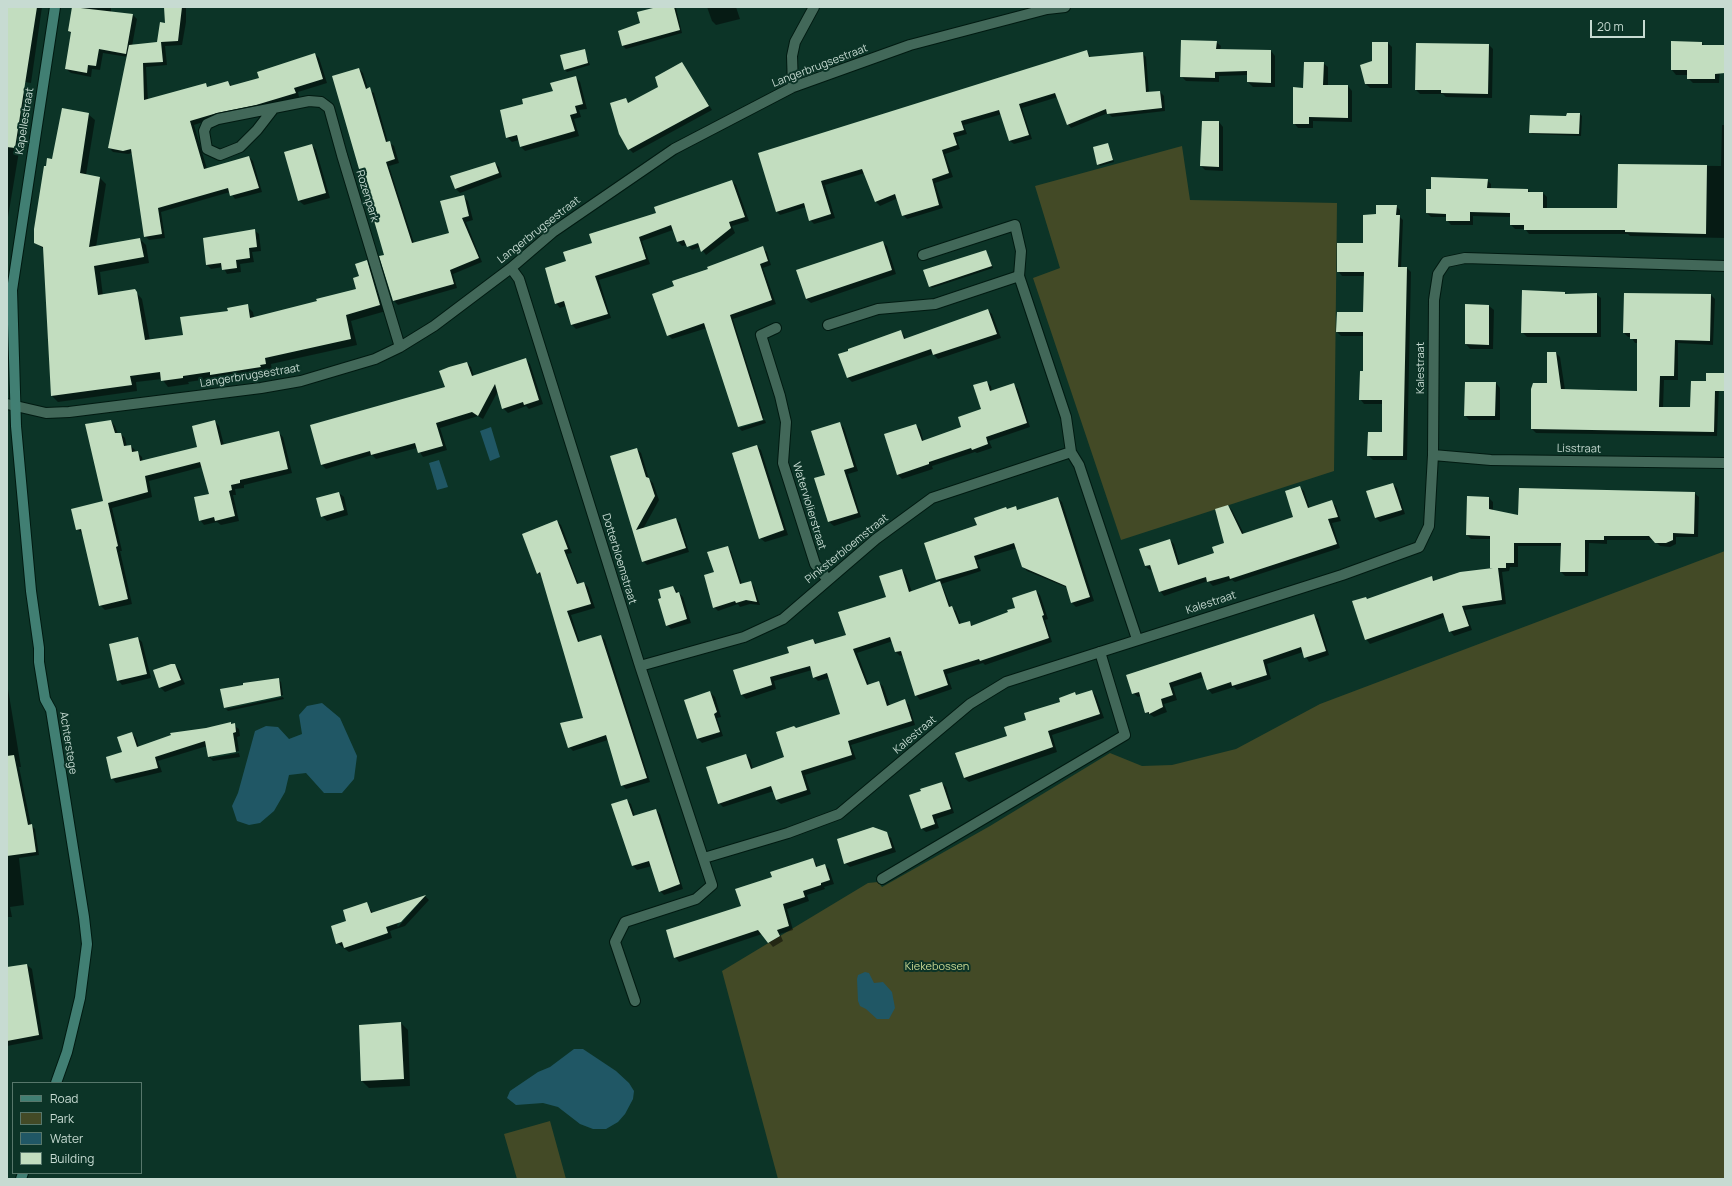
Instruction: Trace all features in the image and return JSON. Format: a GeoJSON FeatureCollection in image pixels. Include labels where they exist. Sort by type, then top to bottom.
{"type":"FeatureCollection","features":[{"type":"Feature","properties":{"kind":"street","name":"Kapellestraat"},"geometry":{"type":"LineString","coordinates":[[11,404],[12,290],[55,7]]}},
{"type":"Feature","properties":{"kind":"street"},"geometry":{"type":"LineString","coordinates":[[793,87],[792,56],[795,42],[814,7]]}},
{"type":"Feature","properties":{"kind":"street","name":"Langerbrugsestraat"},"geometry":{"type":"LineString","coordinates":[[11,404],[46,413],[69,412],[261,388],[301,381],[339,371],[375,359],[400,347],[434,326],[511,268],[554,232],[585,209],[674,149],[793,87],[910,45],[1047,8],[1065,7]]}},
{"type":"Feature","properties":{"kind":"street","name":"Rozenpark"},"geometry":{"type":"LineString","coordinates":[[274,108],[258,130],[240,147],[220,155],[207,149],[204,131],[207,124],[218,119],[309,101],[321,102],[330,108],[342,155],[400,347]]}},
{"type":"Feature","properties":{"kind":"street"},"geometry":{"type":"LineString","coordinates":[[923,255],[1015,225],[1021,251],[1019,276],[1066,417],[1071,452],[1079,465],[1137,639]]}},
{"type":"Feature","properties":{"kind":"street","name":"Kalestraat"},"geometry":{"type":"LineString","coordinates":[[704,858],[788,832],[839,814],[970,704],[1006,682],[1137,639],[1342,575],[1419,547],[1430,526],[1433,455],[1434,300],[1438,274],[1446,262],[1473,258],[1725,266]]}},
{"type":"Feature","properties":{"kind":"street","name":"Dotterbloemstraat"},"geometry":{"type":"LineString","coordinates":[[511,268],[519,279],[640,666],[704,858]]}},
{"type":"Feature","properties":{"kind":"street"},"geometry":{"type":"LineString","coordinates":[[828,325],[878,309],[935,304],[1019,276]]}},
{"type":"Feature","properties":{"kind":"street","name":"Waterviolierstraat"},"geometry":{"type":"LineString","coordinates":[[776,328],[761,335],[780,396],[786,422],[783,463],[815,564],[828,580]]}},
{"type":"Feature","properties":{"kind":"street","name":"Achterstege"},"geometry":{"type":"LineString","coordinates":[[11,404],[31,591],[39,648],[39,662],[45,699],[51,710],[87,944],[86,964],[80,998],[67,1052],[56,1082]]}},
{"type":"Feature","properties":{"kind":"street","name":"Pinksterbloemstraat"},"geometry":{"type":"LineString","coordinates":[[640,666],[744,637],[783,619],[876,539],[932,498],[1071,452]]}},
{"type":"Feature","properties":{"kind":"street","name":"Lisstraat"},"geometry":{"type":"LineString","coordinates":[[1433,455],[1491,460],[1725,463]]}},
{"type":"Feature","properties":{"kind":"street"},"geometry":{"type":"LineString","coordinates":[[882,879],[1125,735],[1100,652]]}},
{"type":"Feature","properties":{"kind":"street"},"geometry":{"type":"LineString","coordinates":[[635,1001],[615,942],[625,922],[696,899],[712,885],[704,858]]}},
{"type":"Feature","properties":{"kind":"green space"},"geometry":{"type":"Polygon","coordinates":[[[1182,146],[1190,200],[1337,203],[1334,471],[1121,540],[1033,278],[1060,268],[1035,186],[1182,146]]]}},
{"type":"Feature","properties":{"kind":"green space","name":"Kiekebossen"},"geometry":{"type":"Polygon","coordinates":[[[1725,551],[1725,1179],[778,1179],[722,971],[868,883],[878,882],[882,887],[990,826],[1110,753],[1142,766],[1172,765],[1236,749],[1320,704],[1725,551]]]}},
{"type":"Feature","properties":{"kind":"green space"},"geometry":{"type":"Polygon","coordinates":[[[550,1121],[566,1179],[517,1179],[504,1134],[550,1121]]]}},
{"type":"Feature","properties":{"kind":"water"},"geometry":{"type":"Polygon","coordinates":[[[491,427],[500,457],[490,461],[480,431],[491,427]]]}},
{"type":"Feature","properties":{"kind":"water"},"geometry":{"type":"Polygon","coordinates":[[[439,460],[448,487],[437,490],[429,463],[439,460]]]}},
{"type":"Feature","properties":{"kind":"water"},"geometry":{"type":"Polygon","coordinates":[[[322,703],[340,718],[357,756],[354,779],[342,793],[324,793],[306,773],[289,775],[285,792],[274,811],[260,823],[249,825],[237,821],[232,806],[238,793],[255,731],[266,726],[278,727],[289,739],[302,734],[299,715],[307,706],[322,703]]]}},
{"type":"Feature","properties":{"kind":"water"},"geometry":{"type":"Polygon","coordinates":[[[865,972],[869,973],[874,983],[883,982],[892,992],[895,1008],[889,1019],[877,1019],[866,1009],[860,1006],[858,1001],[857,979],[858,975],[865,972]]]}},
{"type":"Feature","properties":{"kind":"water"},"geometry":{"type":"Polygon","coordinates":[[[574,1049],[583,1049],[616,1071],[629,1083],[634,1091],[633,1099],[625,1114],[618,1122],[606,1129],[593,1129],[580,1124],[558,1107],[543,1103],[516,1105],[507,1098],[510,1091],[538,1072],[550,1067],[574,1049]]]}},
{"type":"Feature","properties":{"kind":"building"},"geometry":{"type":"Polygon","coordinates":[[[7,7],[37,7],[15,148],[7,147],[7,7]]]}},
{"type":"Feature","properties":{"kind":"building"},"geometry":{"type":"Polygon","coordinates":[[[72,7],[133,14],[126,54],[99,49],[96,66],[88,65],[87,73],[65,69],[71,32],[68,31],[72,7]]]}},
{"type":"Feature","properties":{"kind":"building"},"geometry":{"type":"Polygon","coordinates":[[[164,7],[182,7],[178,41],[161,42],[163,62],[143,63],[144,100],[206,83],[207,87],[228,81],[230,86],[259,78],[257,72],[315,53],[323,79],[294,88],[296,93],[256,105],[217,113],[190,121],[204,169],[249,156],[259,188],[230,196],[228,188],[158,208],[162,234],[144,237],[131,149],[123,151],[108,148],[129,45],[157,42],[160,22],[165,23],[164,7]]]}},
{"type":"Feature","properties":{"kind":"building"},"geometry":{"type":"Polygon","coordinates":[[[657,7],[674,7],[680,30],[622,46],[618,31],[640,23],[637,12],[657,7]]]}},
{"type":"Feature","properties":{"kind":"building"},"geometry":{"type":"Polygon","coordinates":[[[1181,40],[1217,41],[1216,49],[1271,50],[1271,83],[1247,82],[1247,71],[1215,72],[1215,78],[1180,77],[1181,40]]]}},
{"type":"Feature","properties":{"kind":"building"},"geometry":{"type":"Polygon","coordinates":[[[1671,41],[1702,42],[1702,45],[1725,45],[1725,73],[1715,74],[1715,79],[1687,79],[1687,70],[1671,70],[1671,41]]]}},
{"type":"Feature","properties":{"kind":"building"},"geometry":{"type":"Polygon","coordinates":[[[1372,42],[1388,42],[1388,84],[1365,84],[1360,65],[1372,61],[1372,42]]]}},
{"type":"Feature","properties":{"kind":"building"},"geometry":{"type":"Polygon","coordinates":[[[1416,43],[1489,44],[1488,94],[1441,93],[1441,90],[1415,90],[1416,43]]]}},
{"type":"Feature","properties":{"kind":"building"},"geometry":{"type":"Polygon","coordinates":[[[585,49],[588,63],[564,70],[560,55],[585,49]]]}},
{"type":"Feature","properties":{"kind":"building"},"geometry":{"type":"Polygon","coordinates":[[[1087,50],[1089,57],[1143,52],[1146,92],[1160,91],[1162,108],[1107,114],[1106,109],[1067,125],[1055,93],[1019,104],[1029,135],[1009,141],[999,110],[961,121],[964,130],[953,133],[957,145],[942,150],[949,173],[932,179],[939,205],[902,216],[895,194],[875,202],[862,169],[821,181],[831,214],[809,221],[804,203],[776,212],[758,153],[1087,50]]]}},
{"type":"Feature","properties":{"kind":"building"},"geometry":{"type":"Polygon","coordinates":[[[682,62],[709,106],[628,150],[619,134],[610,103],[626,98],[628,103],[658,87],[655,77],[682,62]]]}},
{"type":"Feature","properties":{"kind":"building"},"geometry":{"type":"Polygon","coordinates":[[[1304,62],[1324,62],[1323,85],[1348,85],[1348,118],[1309,117],[1309,124],[1293,124],[1293,87],[1303,88],[1304,62]]]}},
{"type":"Feature","properties":{"kind":"building"},"geometry":{"type":"Polygon","coordinates":[[[359,68],[366,89],[370,87],[386,142],[390,141],[395,159],[386,162],[412,243],[449,233],[440,201],[464,195],[469,216],[462,218],[479,258],[450,270],[454,284],[393,301],[379,256],[384,255],[332,76],[359,68]]]}},
{"type":"Feature","properties":{"kind":"building"},"geometry":{"type":"Polygon","coordinates":[[[576,76],[583,104],[575,106],[577,113],[570,115],[575,131],[520,147],[517,135],[506,138],[500,110],[523,104],[522,99],[553,91],[550,83],[576,76]]]}},
{"type":"Feature","properties":{"kind":"building"},"geometry":{"type":"Polygon","coordinates":[[[62,108],[89,113],[80,173],[100,177],[89,247],[140,238],[144,257],[94,266],[98,295],[135,289],[137,292],[145,340],[183,335],[180,317],[228,311],[227,308],[248,304],[250,318],[317,301],[316,299],[356,289],[353,278],[359,276],[355,264],[367,260],[380,305],[346,315],[351,339],[265,358],[266,364],[260,365],[261,367],[210,375],[210,372],[161,381],[160,372],[130,376],[132,385],[51,396],[43,247],[34,243],[34,229],[44,166],[46,166],[47,158],[52,159],[62,108]]]}},
{"type":"Feature","properties":{"kind":"building"},"geometry":{"type":"Polygon","coordinates":[[[1567,113],[1580,113],[1579,134],[1529,133],[1530,115],[1566,116],[1567,113]]]}},
{"type":"Feature","properties":{"kind":"building"},"geometry":{"type":"Polygon","coordinates":[[[1202,121],[1219,121],[1219,167],[1200,166],[1202,121]]]}},
{"type":"Feature","properties":{"kind":"building"},"geometry":{"type":"Polygon","coordinates":[[[1108,143],[1113,160],[1097,165],[1093,147],[1108,143]]]}},
{"type":"Feature","properties":{"kind":"building"},"geometry":{"type":"Polygon","coordinates":[[[312,144],[326,193],[298,201],[284,152],[312,144]]]}},
{"type":"Feature","properties":{"kind":"building"},"geometry":{"type":"Polygon","coordinates":[[[495,162],[499,173],[455,189],[450,176],[495,162]]]}},
{"type":"Feature","properties":{"kind":"building"},"geometry":{"type":"Polygon","coordinates":[[[1618,164],[1707,165],[1706,234],[1625,232],[1625,230],[1524,230],[1524,225],[1510,225],[1510,213],[1470,212],[1470,221],[1446,221],[1446,214],[1426,213],[1426,189],[1431,189],[1431,177],[1488,179],[1487,188],[1528,189],[1528,192],[1543,192],[1543,208],[1617,208],[1618,164]]]}},
{"type":"Feature","properties":{"kind":"building"},"geometry":{"type":"Polygon","coordinates":[[[732,180],[745,217],[729,222],[731,228],[701,252],[698,243],[687,247],[684,240],[677,242],[671,225],[639,237],[646,259],[595,276],[608,314],[571,325],[564,301],[555,304],[545,268],[566,261],[563,252],[592,243],[589,234],[656,213],[654,207],[732,180]]]}},
{"type":"Feature","properties":{"kind":"building"},"geometry":{"type":"Polygon","coordinates":[[[1376,205],[1397,205],[1396,215],[1400,215],[1398,267],[1407,267],[1403,456],[1367,456],[1368,432],[1382,432],[1382,400],[1359,400],[1360,371],[1363,371],[1363,332],[1336,332],[1337,312],[1363,312],[1364,272],[1337,272],[1337,243],[1363,243],[1363,215],[1376,214],[1376,205]]]}},
{"type":"Feature","properties":{"kind":"building"},"geometry":{"type":"Polygon","coordinates":[[[255,229],[257,247],[249,248],[250,258],[236,260],[237,268],[222,270],[221,263],[206,265],[203,238],[255,229]]]}},
{"type":"Feature","properties":{"kind":"building"},"geometry":{"type":"Polygon","coordinates":[[[883,241],[892,270],[806,299],[796,270],[883,241]]]}},
{"type":"Feature","properties":{"kind":"building"},"geometry":{"type":"Polygon","coordinates":[[[763,246],[768,261],[760,264],[772,300],[730,315],[763,420],[738,427],[704,323],[667,336],[652,294],[674,286],[672,281],[708,269],[707,267],[763,246]]]}},
{"type":"Feature","properties":{"kind":"building"},"geometry":{"type":"Polygon","coordinates":[[[986,250],[992,266],[929,287],[923,270],[986,250]]]}},
{"type":"Feature","properties":{"kind":"building"},"geometry":{"type":"Polygon","coordinates":[[[1522,290],[1565,292],[1565,294],[1597,293],[1597,333],[1521,333],[1522,290]]]}},
{"type":"Feature","properties":{"kind":"building"},"geometry":{"type":"Polygon","coordinates":[[[1624,293],[1711,294],[1710,341],[1675,340],[1674,376],[1660,376],[1659,407],[1690,407],[1691,381],[1706,381],[1706,373],[1725,373],[1725,391],[1715,391],[1714,432],[1531,429],[1531,389],[1533,383],[1547,383],[1547,352],[1556,352],[1561,389],[1637,391],[1637,339],[1630,339],[1630,333],[1623,333],[1624,293]]]}},
{"type":"Feature","properties":{"kind":"building"},"geometry":{"type":"Polygon","coordinates":[[[1465,304],[1489,305],[1489,345],[1465,344],[1465,304]]]}},
{"type":"Feature","properties":{"kind":"building"},"geometry":{"type":"Polygon","coordinates":[[[988,309],[997,334],[933,355],[931,349],[847,378],[838,354],[848,351],[848,349],[901,330],[904,339],[988,309]]]}},
{"type":"Feature","properties":{"kind":"building"},"geometry":{"type":"Polygon","coordinates":[[[526,358],[539,400],[524,405],[523,402],[502,409],[495,384],[478,416],[472,412],[436,423],[443,446],[418,453],[415,443],[371,455],[370,451],[321,465],[310,425],[445,387],[439,371],[449,367],[467,362],[472,376],[526,358]]]}},
{"type":"Feature","properties":{"kind":"building"},"geometry":{"type":"Polygon","coordinates":[[[987,381],[990,391],[1014,383],[1027,423],[986,437],[988,444],[929,462],[929,464],[897,475],[884,434],[916,424],[922,441],[961,427],[958,417],[981,409],[973,385],[987,381]]]}},
{"type":"Feature","properties":{"kind":"building"},"geometry":{"type":"Polygon","coordinates":[[[1465,382],[1496,382],[1495,416],[1464,416],[1465,382]]]}},
{"type":"Feature","properties":{"kind":"building"},"geometry":{"type":"Polygon","coordinates":[[[111,420],[115,433],[121,433],[124,446],[131,445],[132,452],[138,451],[140,461],[197,447],[192,426],[215,420],[221,445],[279,431],[288,469],[240,480],[240,483],[231,485],[232,490],[229,491],[235,516],[215,521],[214,517],[199,521],[194,497],[209,494],[200,462],[145,476],[148,492],[108,503],[128,599],[99,606],[81,529],[76,530],[71,509],[103,501],[85,424],[111,420]]]}},
{"type":"Feature","properties":{"kind":"building"},"geometry":{"type":"Polygon","coordinates":[[[840,422],[854,467],[844,470],[858,513],[828,522],[814,478],[825,475],[811,431],[840,422]]]}},
{"type":"Feature","properties":{"kind":"building"},"geometry":{"type":"Polygon","coordinates":[[[757,445],[784,530],[759,539],[732,453],[757,445]]]}},
{"type":"Feature","properties":{"kind":"building"},"geometry":{"type":"Polygon","coordinates":[[[637,448],[646,477],[649,478],[655,496],[636,530],[676,518],[686,548],[642,562],[610,456],[637,448]]]}},
{"type":"Feature","properties":{"kind":"building"},"geometry":{"type":"Polygon","coordinates":[[[1393,483],[1402,510],[1375,518],[1366,491],[1393,483]]]}},
{"type":"Feature","properties":{"kind":"building"},"geometry":{"type":"Polygon","coordinates":[[[1300,486],[1308,508],[1332,500],[1338,517],[1328,519],[1337,544],[1230,579],[1229,576],[1207,582],[1206,577],[1159,592],[1150,565],[1145,566],[1139,549],[1170,539],[1178,565],[1214,553],[1212,547],[1224,543],[1215,509],[1228,505],[1242,534],[1293,517],[1285,491],[1300,486]]]}},
{"type":"Feature","properties":{"kind":"building"},"geometry":{"type":"Polygon","coordinates":[[[1519,488],[1695,492],[1694,534],[1673,533],[1673,540],[1666,543],[1655,543],[1649,536],[1604,536],[1604,540],[1585,540],[1585,572],[1560,572],[1561,543],[1514,543],[1514,563],[1506,563],[1506,568],[1498,568],[1502,600],[1462,606],[1469,626],[1449,632],[1443,613],[1365,640],[1352,601],[1366,597],[1367,599],[1432,576],[1433,581],[1460,572],[1493,568],[1490,568],[1490,536],[1466,535],[1467,496],[1489,497],[1489,509],[1518,515],[1519,488]]]}},
{"type":"Feature","properties":{"kind":"building"},"geometry":{"type":"Polygon","coordinates":[[[339,492],[344,510],[321,517],[316,498],[339,492]]]}},
{"type":"Feature","properties":{"kind":"building"},"geometry":{"type":"Polygon","coordinates":[[[1058,497],[1090,597],[1071,603],[1066,586],[1022,567],[1014,543],[974,556],[978,568],[936,580],[924,543],[977,525],[974,518],[1006,507],[1007,509],[1016,506],[1017,510],[1058,497]]]}},
{"type":"Feature","properties":{"kind":"building"},"geometry":{"type":"Polygon","coordinates":[[[557,520],[568,549],[564,550],[577,584],[584,582],[591,604],[567,611],[578,642],[601,635],[647,778],[621,786],[606,735],[568,748],[560,723],[583,718],[540,572],[537,574],[522,534],[557,520]]]}},
{"type":"Feature","properties":{"kind":"building"},"geometry":{"type":"Polygon","coordinates":[[[728,546],[740,584],[751,581],[757,602],[746,600],[736,603],[735,601],[713,608],[704,575],[714,572],[707,552],[728,546]]]}},
{"type":"Feature","properties":{"kind":"building"},"geometry":{"type":"Polygon","coordinates":[[[902,569],[909,592],[940,581],[949,607],[952,606],[959,624],[970,621],[971,626],[1008,612],[1007,610],[1015,608],[1012,598],[1036,590],[1049,638],[980,661],[979,659],[943,670],[948,685],[915,696],[901,651],[895,652],[890,637],[853,649],[867,685],[879,681],[887,706],[905,699],[912,721],[848,741],[852,755],[801,771],[807,790],[776,800],[771,786],[718,804],[706,767],[746,754],[751,769],[784,757],[776,732],[794,726],[796,728],[840,714],[827,673],[813,678],[810,666],[770,677],[772,685],[741,695],[733,670],[789,653],[787,647],[813,639],[815,644],[846,635],[838,612],[886,597],[879,576],[902,569]]]}},
{"type":"Feature","properties":{"kind":"building"},"geometry":{"type":"Polygon","coordinates":[[[673,586],[676,593],[679,592],[687,619],[666,626],[658,599],[661,598],[659,590],[673,586]]]}},
{"type":"Feature","properties":{"kind":"building"},"geometry":{"type":"Polygon","coordinates":[[[1314,614],[1326,651],[1304,658],[1301,647],[1263,660],[1267,675],[1232,686],[1231,682],[1207,690],[1201,672],[1169,683],[1173,695],[1161,699],[1163,707],[1149,714],[1149,712],[1145,713],[1139,692],[1132,694],[1126,675],[1314,614]]]}},
{"type":"Feature","properties":{"kind":"building"},"geometry":{"type":"Polygon","coordinates":[[[138,637],[147,674],[117,681],[109,644],[138,637]]]}},
{"type":"Feature","properties":{"kind":"building"},"geometry":{"type":"Polygon","coordinates":[[[175,664],[181,680],[159,688],[153,670],[175,664]]]}},
{"type":"Feature","properties":{"kind":"building"},"geometry":{"type":"Polygon","coordinates":[[[279,678],[281,696],[224,708],[220,689],[243,685],[243,683],[279,678]]]}},
{"type":"Feature","properties":{"kind":"building"},"geometry":{"type":"Polygon","coordinates":[[[1092,690],[1100,714],[1048,731],[1053,747],[964,778],[955,753],[1007,736],[1004,727],[1026,720],[1024,713],[1060,702],[1059,698],[1075,692],[1076,695],[1092,690]]]}},
{"type":"Feature","properties":{"kind":"building"},"geometry":{"type":"Polygon","coordinates":[[[710,691],[717,712],[714,714],[720,732],[697,739],[684,700],[710,691]]]}},
{"type":"Feature","properties":{"kind":"building"},"geometry":{"type":"Polygon","coordinates":[[[231,722],[231,724],[235,723],[236,732],[233,733],[236,752],[208,757],[205,741],[155,757],[158,768],[111,779],[106,757],[122,752],[117,737],[132,732],[137,747],[171,735],[170,733],[206,728],[231,722]]]}},
{"type":"Feature","properties":{"kind":"building"},"geometry":{"type":"Polygon","coordinates":[[[14,755],[28,825],[32,824],[36,852],[7,856],[7,756],[14,755]]]}},
{"type":"Feature","properties":{"kind":"building"},"geometry":{"type":"Polygon","coordinates":[[[942,782],[951,809],[932,815],[935,824],[921,829],[909,795],[921,791],[920,789],[942,782]]]}},
{"type":"Feature","properties":{"kind":"building"},"geometry":{"type":"Polygon","coordinates":[[[627,799],[633,816],[656,809],[680,884],[659,892],[649,861],[632,866],[611,804],[627,799]]]}},
{"type":"Feature","properties":{"kind":"building"},"geometry":{"type":"Polygon","coordinates":[[[873,827],[887,832],[892,848],[844,864],[837,839],[873,827]]]}},
{"type":"Feature","properties":{"kind":"building"},"geometry":{"type":"Polygon","coordinates":[[[813,858],[816,867],[825,864],[830,880],[821,883],[821,885],[803,891],[805,897],[783,904],[789,926],[777,930],[780,936],[768,943],[758,930],[674,958],[666,930],[741,906],[735,889],[772,877],[770,872],[813,858]]]}},
{"type":"Feature","properties":{"kind":"building"},"geometry":{"type":"Polygon","coordinates":[[[426,895],[401,922],[386,927],[388,933],[344,948],[342,942],[336,944],[331,926],[346,921],[343,910],[367,902],[371,913],[426,895]]]}},
{"type":"Feature","properties":{"kind":"building"},"geometry":{"type":"Polygon","coordinates":[[[27,964],[39,1035],[7,1041],[7,967],[27,964]]]}},
{"type":"Feature","properties":{"kind":"building"},"geometry":{"type":"Polygon","coordinates":[[[401,1022],[404,1079],[361,1081],[359,1025],[401,1022]]]}}]}
